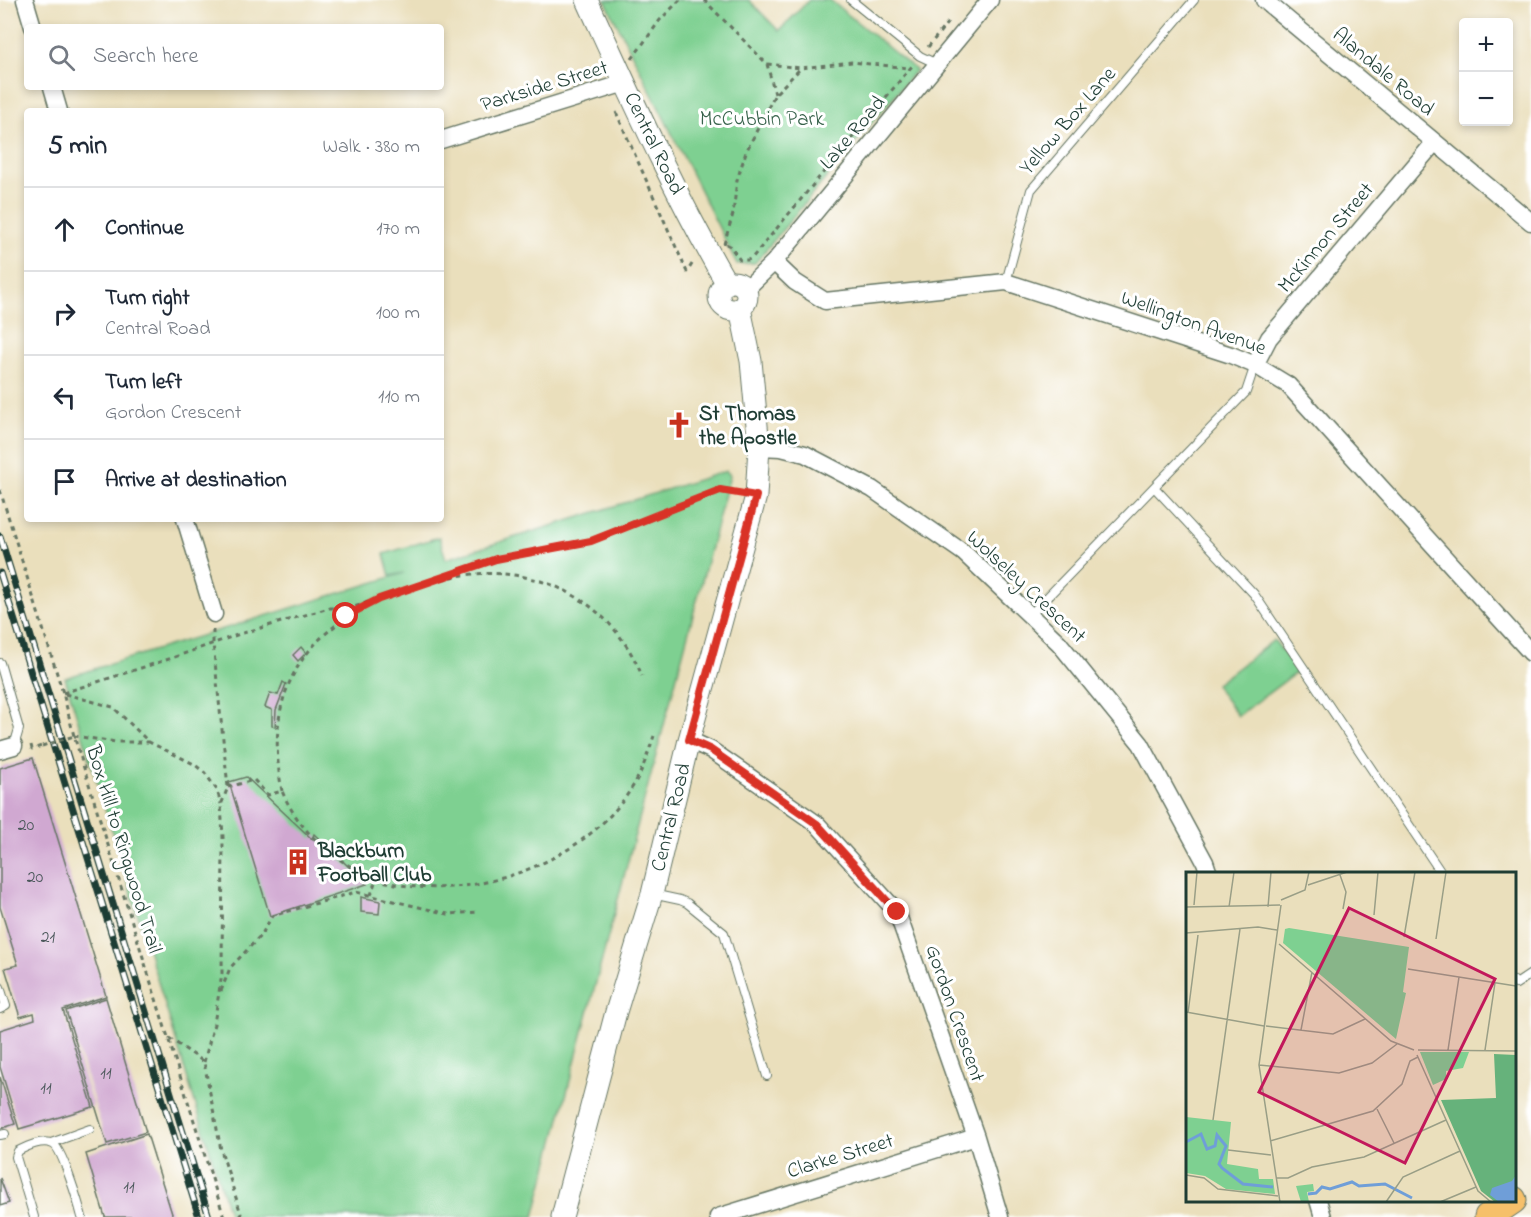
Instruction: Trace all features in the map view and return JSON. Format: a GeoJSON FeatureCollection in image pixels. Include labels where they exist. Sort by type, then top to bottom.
{"type":"FeatureCollection","features":[{"type":"Feature","properties":{"kind":"main road"},"geometry":{"type":"LineString","coordinates":[[1516,1199],[1531,1188]]}},
{"type":"Feature","properties":{"kind":"main road"},"geometry":{"type":"LineString","coordinates":[[1488,1217],[1511,1202]]}},
{"type":"Feature","properties":{"kind":"street"},"geometry":{"type":"LineString","coordinates":[[25,0],[32,24]]}},
{"type":"Feature","properties":{"kind":"street","name":"Central Road"},"geometry":{"type":"LineString","coordinates":[[562,1217],[616,1012],[652,894],[689,740],[756,496],[759,447],[751,361],[737,294],[715,245],[616,86],[587,0]]}},
{"type":"Feature","properties":{"kind":"street","name":"Lake Road"},"geometry":{"type":"LineString","coordinates":[[737,294],[774,262],[990,0]]}},
{"type":"Feature","properties":{"kind":"street","name":"Alandale Road"},"geometry":{"type":"LineString","coordinates":[[1264,0],[1531,222]]}},
{"type":"Feature","properties":{"kind":"street","name":"Parkside Street"},"geometry":{"type":"LineString","coordinates":[[444,139],[616,86]]}},
{"type":"Feature","properties":{"kind":"street"},"geometry":{"type":"LineString","coordinates":[[53,90],[58,108]]}},
{"type":"Feature","properties":{"kind":"street","name":"McKinnon Street"},"geometry":{"type":"LineString","coordinates":[[1255,365],[1269,338],[1434,143]]}},
{"type":"Feature","properties":{"kind":"street","name":"Wellington Avenue"},"geometry":{"type":"LineString","coordinates":[[774,262],[795,282],[825,301],[1006,282],[1231,355],[1255,365],[1288,385],[1531,653]]}},
{"type":"Feature","properties":{"kind":"street","name":"Wolseley Crescent"},"geometry":{"type":"LineString","coordinates":[[759,447],[781,448],[806,454],[872,489],[964,554],[1030,615],[1059,643],[1141,744],[1209,872]]}},
{"type":"Feature","properties":{"kind":"street"},"geometry":{"type":"LineString","coordinates":[[186,522],[214,614]]}},
{"type":"Feature","properties":{"kind":"street","name":"Gordon Crescent"},"geometry":{"type":"LineString","coordinates":[[689,740],[711,750],[817,824],[897,912],[976,1137],[1000,1217]]}},
{"type":"Feature","properties":{"kind":"street","name":"Clarke Street"},"geometry":{"type":"LineString","coordinates":[[718,1217],[976,1137]]}},
{"type":"Feature","properties":{"kind":"street"},"geometry":{"type":"LineString","coordinates":[[1319,1202],[1323,1217]]}},
{"type":"Feature","properties":{"kind":"lane"},"geometry":{"type":"LineString","coordinates":[[851,0],[920,56],[937,64]]}},
{"type":"Feature","properties":{"kind":"lane","name":"Yellow Box Lane"},"geometry":{"type":"LineString","coordinates":[[1006,282],[1030,190],[1194,0]]}},
{"type":"Feature","properties":{"kind":"lane"},"geometry":{"type":"LineString","coordinates":[[1030,615],[1246,392],[1255,365]]}},
{"type":"Feature","properties":{"kind":"lane"},"geometry":{"type":"LineString","coordinates":[[1154,487],[1254,594],[1441,872]]}},
{"type":"Feature","properties":{"kind":"lane"},"geometry":{"type":"LineString","coordinates":[[0,663],[19,729],[7,748]]}},
{"type":"Feature","properties":{"kind":"lane"},"geometry":{"type":"LineString","coordinates":[[652,894],[687,903],[724,933],[767,1076]]}},
{"type":"Feature","properties":{"kind":"lane"},"geometry":{"type":"LineString","coordinates":[[1516,984],[1531,974]]}},
{"type":"Feature","properties":{"kind":"lane"},"geometry":{"type":"LineString","coordinates":[[0,987],[6,1006],[0,1009]]}},
{"type":"Feature","properties":{"kind":"lane"},"geometry":{"type":"LineString","coordinates":[[34,1217],[16,1157],[18,1151],[38,1143],[51,1143],[90,1129]]}},
{"type":"Feature","properties":{"kind":"lane"},"geometry":{"type":"LineString","coordinates":[[51,1143],[57,1146],[61,1154],[82,1217]]}},
{"type":"Feature","properties":{"kind":"path"},"geometry":{"type":"LineString","coordinates":[[632,59],[660,20],[680,0]]}},
{"type":"Feature","properties":{"kind":"path"},"geometry":{"type":"LineString","coordinates":[[704,0],[767,64],[775,94]]}},
{"type":"Feature","properties":{"kind":"path"},"geometry":{"type":"LineString","coordinates":[[715,245],[730,246],[740,260],[748,261],[752,258],[954,16]]}},
{"type":"Feature","properties":{"kind":"path"},"geometry":{"type":"LineString","coordinates":[[767,64],[801,68],[852,62],[909,68]]}},
{"type":"Feature","properties":{"kind":"path"},"geometry":{"type":"LineString","coordinates":[[616,86],[687,272],[715,245],[733,214],[737,180],[746,152],[775,94],[801,68]]}},
{"type":"Feature","properties":{"kind":"path","name":"Box Hill to Ringwood Trail"},"geometry":{"type":"LineString","coordinates":[[0,490],[224,1217]]}},
{"type":"Feature","properties":{"kind":"path"},"geometry":{"type":"LineString","coordinates":[[63,693],[213,643],[329,608],[351,608],[496,559],[591,541],[720,490],[756,496]]}},
{"type":"Feature","properties":{"kind":"path"},"geometry":{"type":"LineString","coordinates":[[401,591],[468,574],[494,573],[540,580],[560,587],[597,612],[615,631],[629,648],[642,676]]}},
{"type":"Feature","properties":{"kind":"path"},"geometry":{"type":"LineString","coordinates":[[379,599],[346,616],[315,642],[290,679],[278,723],[277,764],[282,790],[294,815],[321,844],[356,870],[393,884],[436,889],[512,874],[558,857],[615,810],[633,787],[654,736]]}},
{"type":"Feature","properties":{"kind":"path"},"geometry":{"type":"LineString","coordinates":[[214,614],[213,643],[228,787],[221,805]]}},
{"type":"Feature","properties":{"kind":"path"},"geometry":{"type":"LineString","coordinates":[[63,693],[113,707],[149,742],[194,764],[205,773],[217,790],[224,837],[224,941],[217,1009],[204,1062],[221,1150],[242,1217]]}},
{"type":"Feature","properties":{"kind":"path"},"geometry":{"type":"LineString","coordinates":[[42,746],[74,736],[116,742],[149,742]]}},
{"type":"Feature","properties":{"kind":"path"},"geometry":{"type":"LineString","coordinates":[[228,787],[254,780],[268,795],[282,790]]}},
{"type":"Feature","properties":{"kind":"path"},"geometry":{"type":"LineString","coordinates":[[371,895],[376,879]]}},
{"type":"Feature","properties":{"kind":"path"},"geometry":{"type":"LineString","coordinates":[[217,1009],[230,968],[262,934],[272,916],[356,892],[448,914],[478,912]]}},
{"type":"Feature","properties":{"kind":"path"},"geometry":{"type":"LineString","coordinates":[[168,1038],[204,1062]]}},
{"type":"Feature","properties":{"kind":"green space","name":"McCubbin Park"},"geometry":{"type":"Polygon","coordinates":[[[605,0],[749,0],[779,31],[809,0],[830,0],[916,70],[755,263],[737,264],[605,0]]]}},
{"type":"Feature","properties":{"kind":"green space"},"geometry":{"type":"Polygon","coordinates":[[[726,471],[730,475],[534,1217],[230,1217],[65,678],[404,573],[390,576],[384,554],[439,537],[446,559],[726,471]]]}},
{"type":"Feature","properties":{"kind":"green space"},"geometry":{"type":"Polygon","coordinates":[[[1274,640],[1298,671],[1238,716],[1215,685],[1274,640]]]}},
{"type":"Feature","properties":{"kind":"building"},"geometry":{"type":"Polygon","coordinates":[[[301,647],[306,653],[298,661],[293,655],[301,647]]]}},
{"type":"Feature","properties":{"kind":"building"},"geometry":{"type":"Polygon","coordinates":[[[283,682],[286,684],[276,710],[275,727],[272,726],[272,710],[265,707],[270,693],[278,695],[283,682]]]}},
{"type":"Feature","properties":{"kind":"building"},"geometry":{"type":"Polygon","coordinates":[[[33,758],[106,996],[63,1010],[93,1107],[19,1129],[0,1067],[0,1030],[35,1019],[34,1013],[20,1017],[5,968],[18,965],[0,907],[0,768],[33,758]]]}},
{"type":"Feature","properties":{"kind":"building","name":"Blackburn Football Club"},"geometry":{"type":"Polygon","coordinates":[[[246,777],[312,839],[314,834],[367,884],[270,916],[229,782],[246,777]]]}},
{"type":"Feature","properties":{"kind":"building"},"geometry":{"type":"Polygon","coordinates":[[[361,897],[380,901],[379,914],[361,912],[361,897]]]}},
{"type":"Feature","properties":{"kind":"building"},"geometry":{"type":"Polygon","coordinates":[[[106,998],[146,1132],[107,1144],[66,1011],[106,998]]]}},
{"type":"Feature","properties":{"kind":"building"},"geometry":{"type":"Polygon","coordinates":[[[0,1077],[15,1124],[0,1129],[0,1077]]]}},
{"type":"Feature","properties":{"kind":"building"},"geometry":{"type":"Polygon","coordinates":[[[147,1134],[173,1217],[105,1217],[86,1154],[147,1134]]]}},
{"type":"Feature","properties":{"kind":"building"},"geometry":{"type":"Polygon","coordinates":[[[0,1178],[9,1203],[0,1206],[0,1178]]]}},
{"type":"Feature","properties":{"kind":"railway"},"geometry":{"type":"LineString","coordinates":[[0,536],[209,1217]]}},
{"type":"Feature","properties":{"kind":"railway"},"geometry":{"type":"LineString","coordinates":[[0,573],[199,1217]]}},
{"type":"Feature","properties":{"kind":"place","name":"St Thomas the Apostle"},"geometry":{"type":"Point","coordinates":[679,425]}},
{"type":"Feature","properties":{"kind":"place","name":"Blackburn Football Club"},"geometry":{"type":"Point","coordinates":[298,862]}},
{"type":"Feature","properties":{"kind":"route"},"geometry":{"type":"LineString","coordinates":[[346,616],[379,599],[496,559],[591,541],[720,490],[756,496],[689,740],[711,750],[817,824],[897,912]]}}]}
